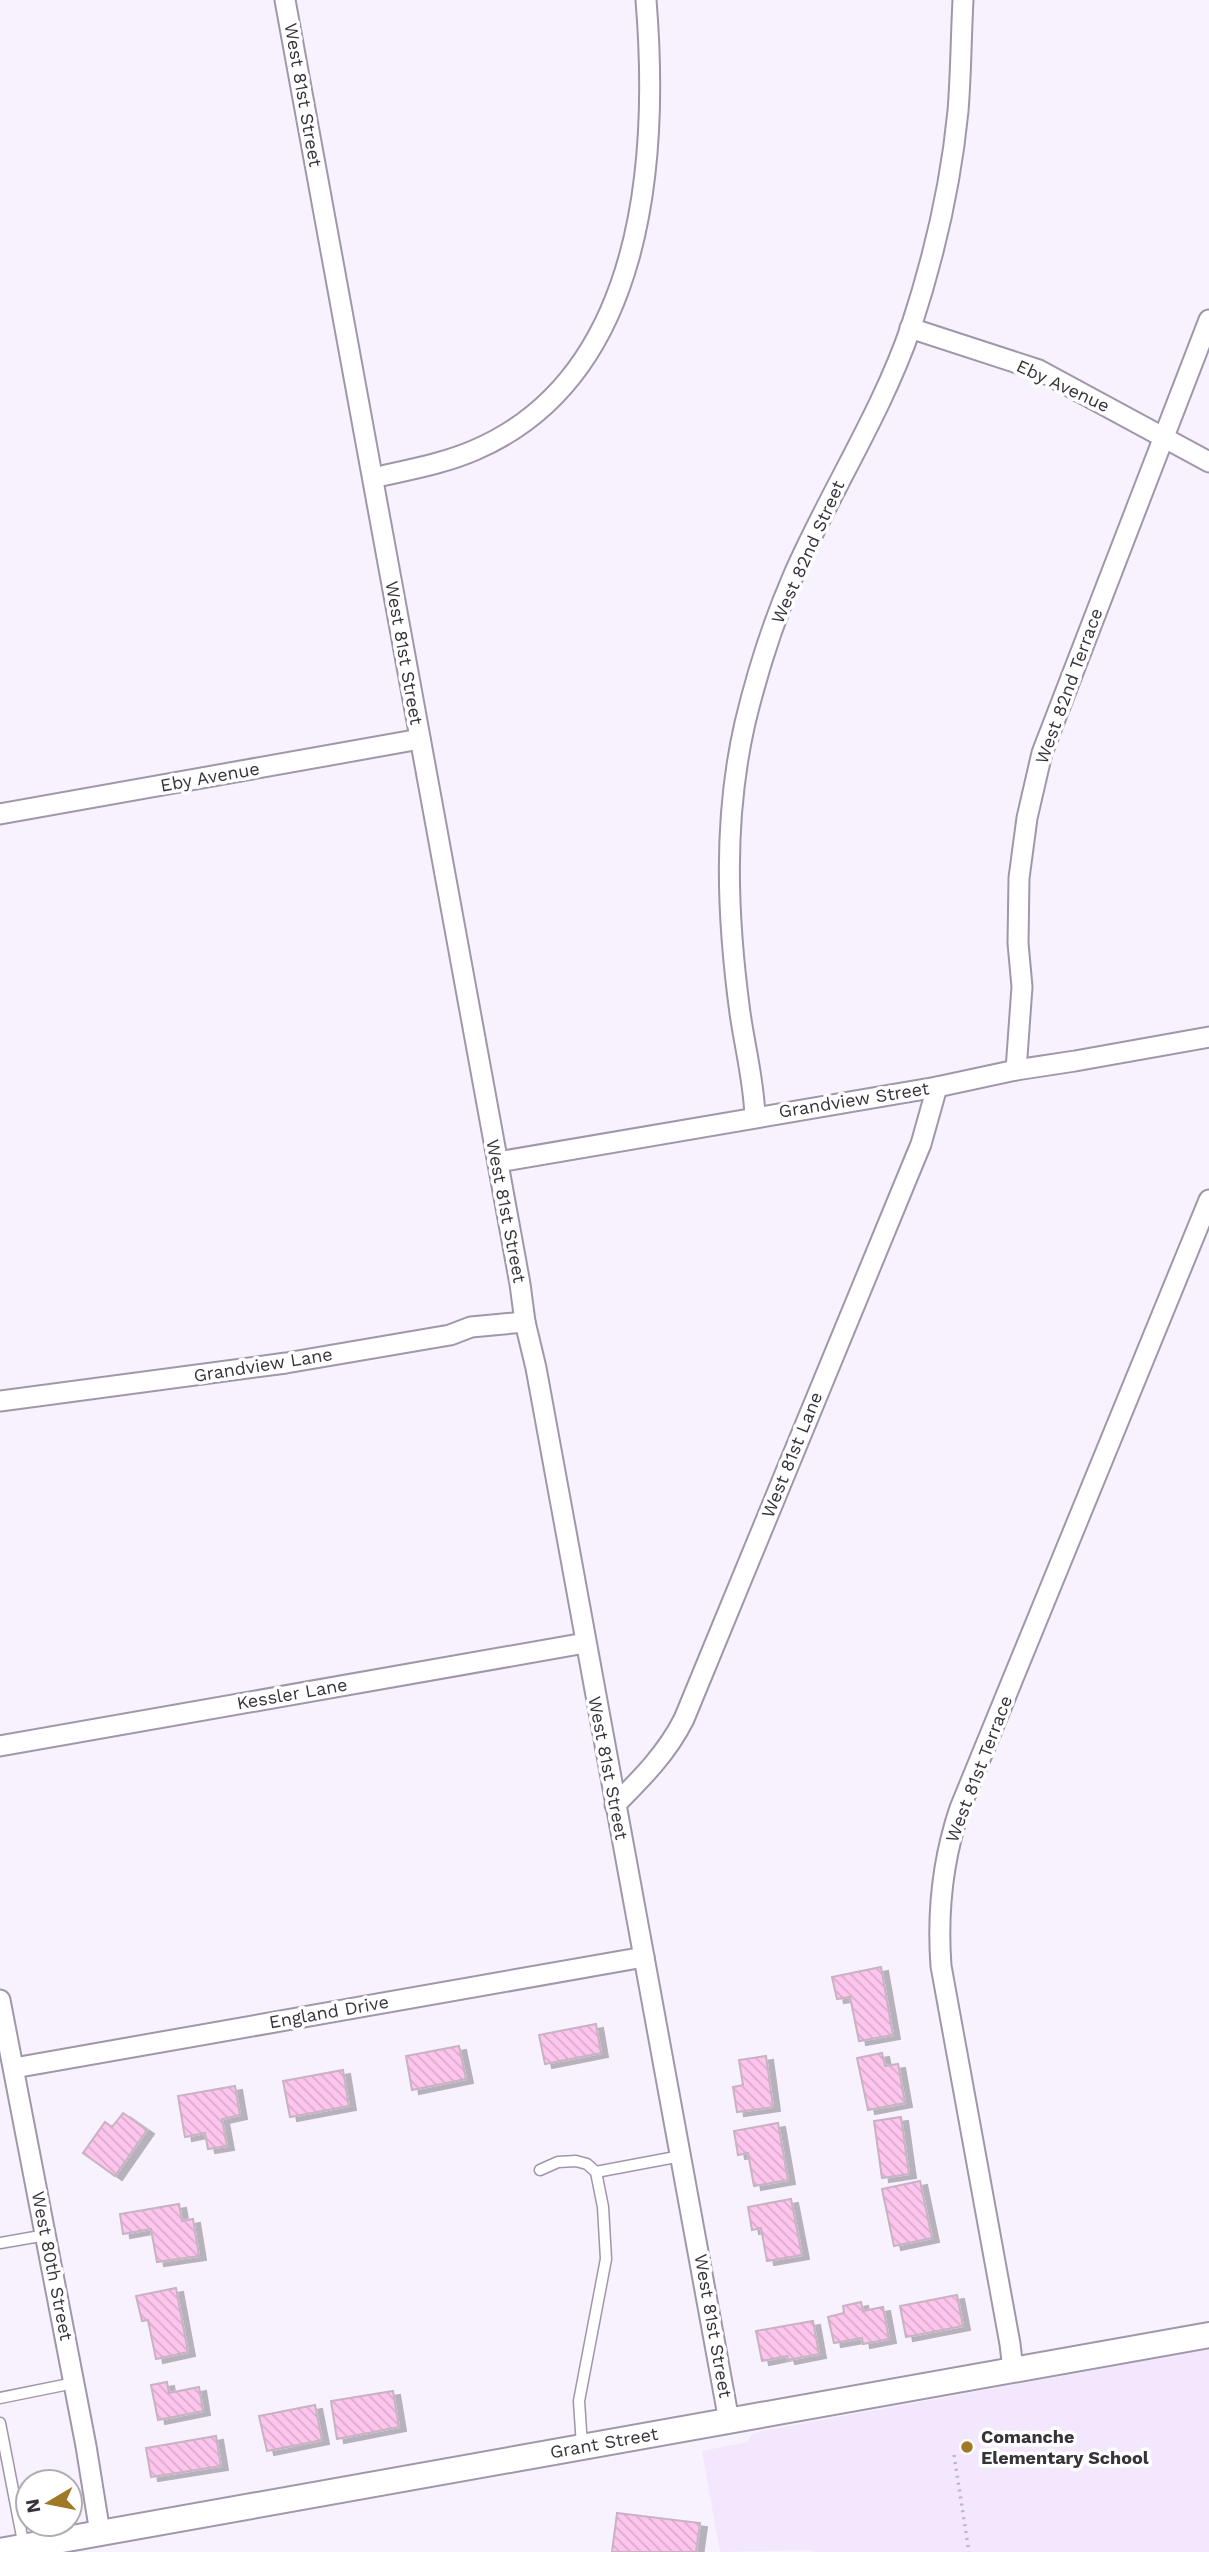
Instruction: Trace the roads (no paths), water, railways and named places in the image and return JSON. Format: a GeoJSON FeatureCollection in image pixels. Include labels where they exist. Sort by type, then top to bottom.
{"type":"FeatureCollection","features":[{"type":"Feature","properties":{"kind":"street","name":"West 81st Street"},"geometry":{"type":"LineString","coordinates":[[285,0],[525,1322],[536,1368],[584,1643],[729,2421]]}},
{"type":"Feature","properties":{"kind":"street"},"geometry":{"type":"LineString","coordinates":[[373,478],[421,468],[476,450],[516,427],[567,381],[601,334],[624,279],[644,178],[649,114],[646,0]]}},
{"type":"Feature","properties":{"kind":"street","name":"West 82nd Street"},"geometry":{"type":"LineString","coordinates":[[755,1117],[754,1094],[740,1016],[730,936],[728,870],[732,803],[744,725],[767,645],[794,575],[889,379],[910,328],[950,174],[958,110],[963,0]]}},
{"type":"Feature","properties":{"kind":"street","name":"West 82nd Terrace"},"geometry":{"type":"LineString","coordinates":[[1016,1070],[1022,987],[1018,943],[1020,878],[1027,818],[1042,753],[1209,320]]}},
{"type":"Feature","properties":{"kind":"street","name":"Eby Avenue"},"geometry":{"type":"LineString","coordinates":[[910,328],[1039,370],[1209,462]]}},
{"type":"Feature","properties":{"kind":"street","name":"Eby Avenue"},"geometry":{"type":"LineString","coordinates":[[0,814],[420,740]]}},
{"type":"Feature","properties":{"kind":"street","name":"Grandview Street"},"geometry":{"type":"LineString","coordinates":[[498,1162],[937,1087],[1016,1070],[1209,1037]]}},
{"type":"Feature","properties":{"kind":"street","name":"West 81st Lane"},"geometry":{"type":"LineString","coordinates":[[615,1805],[654,1766],[684,1719],[921,1144],[937,1087]]}},
{"type":"Feature","properties":{"kind":"street","name":"West 81st Terrace"},"geometry":{"type":"LineString","coordinates":[[1013,2370],[941,1966],[939,1926],[942,1879],[960,1808],[1209,1200]]}},
{"type":"Feature","properties":{"kind":"street","name":"Grandview Lane"},"geometry":{"type":"LineString","coordinates":[[0,1401],[286,1363],[450,1335],[471,1327],[525,1322]]}},
{"type":"Feature","properties":{"kind":"street","name":"Kessler Lane"},"geometry":{"type":"LineString","coordinates":[[0,1746],[584,1643]]}},
{"type":"Feature","properties":{"kind":"street","name":"England Drive"},"geometry":{"type":"LineString","coordinates":[[14,2068],[644,1957]]}},
{"type":"Feature","properties":{"kind":"street","name":"West 80th Street"},"geometry":{"type":"LineString","coordinates":[[0,2000],[74,2383],[100,2533]]}},
{"type":"Feature","properties":{"kind":"street","name":"Grant Street"},"geometry":{"type":"LineString","coordinates":[[12,2549],[1209,2335]]}},
{"type":"Feature","properties":{"kind":"lane"},"geometry":{"type":"LineString","coordinates":[[596,2172],[681,2156]]}},
{"type":"Feature","properties":{"kind":"lane"},"geometry":{"type":"LineString","coordinates":[[540,2170],[558,2162],[576,2161],[587,2164],[596,2172],[603,2207],[606,2259],[579,2401],[582,2447]]}},
{"type":"Feature","properties":{"kind":"lane"},"geometry":{"type":"LineString","coordinates":[[0,2244],[46,2234]]}},
{"type":"Feature","properties":{"kind":"lane"},"geometry":{"type":"LineString","coordinates":[[0,2398],[74,2383]]}},
{"type":"Feature","properties":{"kind":"lane"},"geometry":{"type":"LineString","coordinates":[[0,2423],[12,2549]]}},
{"type":"Feature","properties":{"kind":"place","name":"Comanche Elementary School"},"geometry":{"type":"Point","coordinates":[967,2447]}}]}
